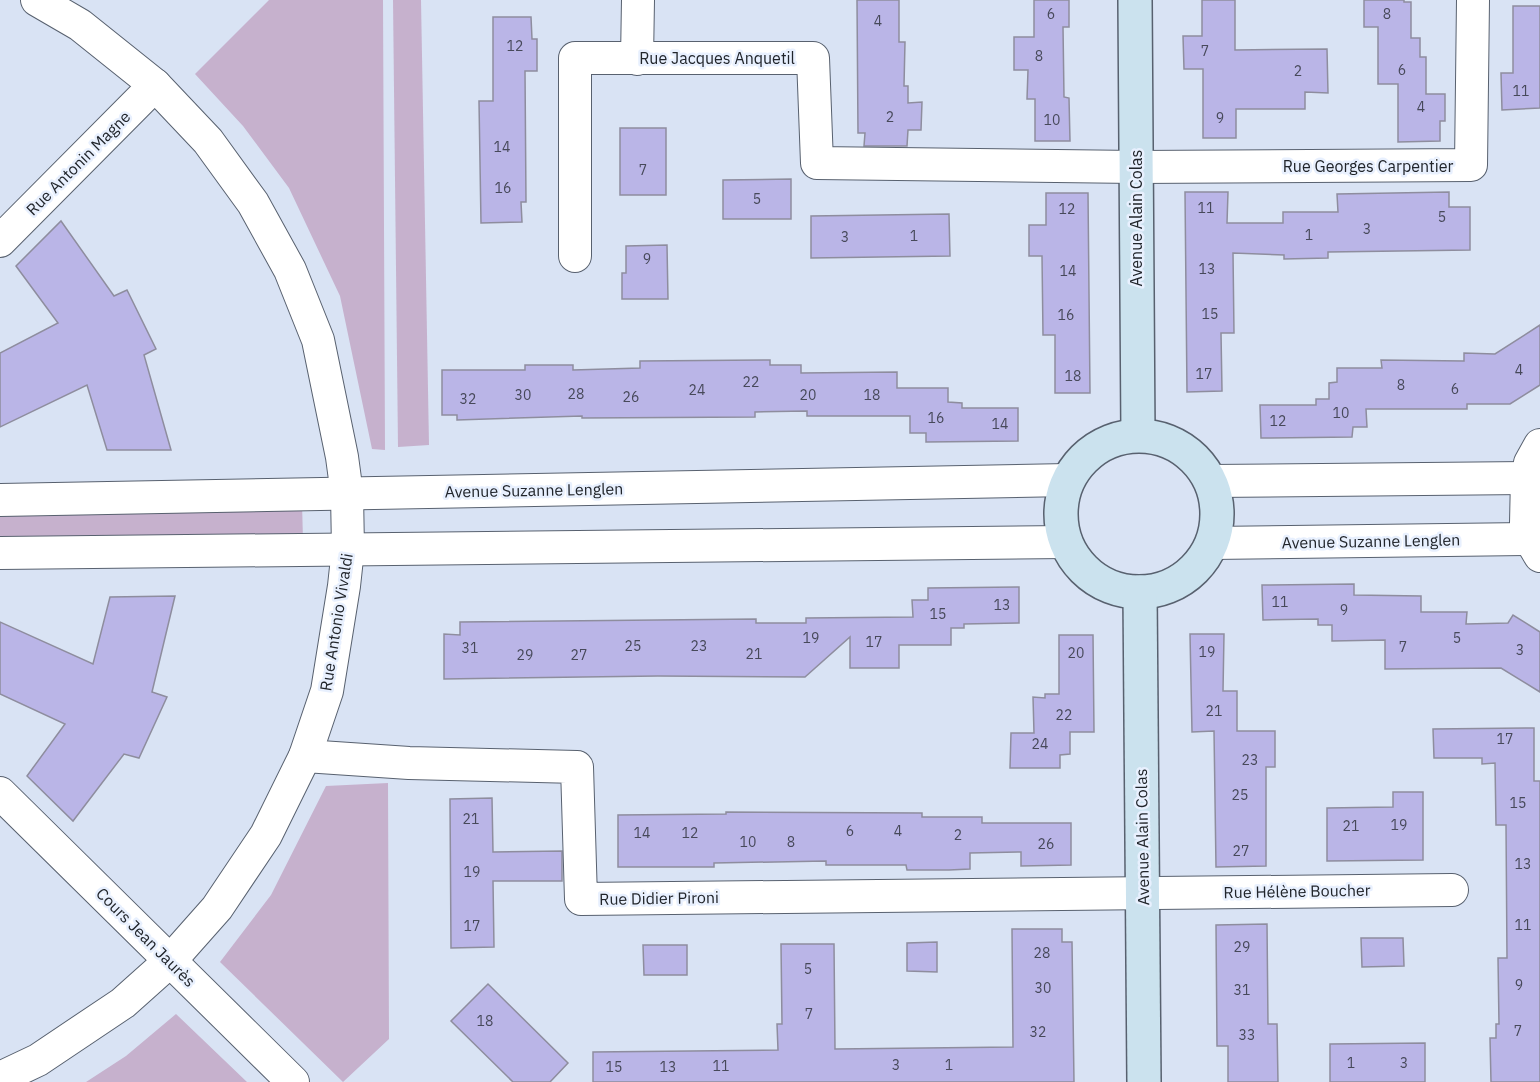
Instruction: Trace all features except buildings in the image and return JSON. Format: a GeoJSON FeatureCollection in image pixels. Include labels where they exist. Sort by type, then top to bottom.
{"type":"FeatureCollection","features":[{"type":"Feature","properties":{"kind":"street","name":"Rue Antonio Vivaldi"},"geometry":{"type":"LineString","coordinates":[[0,1078],[38,1060],[123,1003],[170,961],[217,908],[266,835],[305,756],[327,691],[348,549],[347,494],[342,456],[318,340],[290,270],[253,203],[215,150],[155,85],[80,25],[37,0]]}},
{"type":"Feature","properties":{"kind":"street"},"geometry":{"type":"LineString","coordinates":[[637,58],[638,0]]}},
{"type":"Feature","properties":{"kind":"street","name":"Avenue Alain Colas"},"geometry":{"type":"LineString","coordinates":[[1135,0],[1138,435]]}},
{"type":"Feature","properties":{"kind":"street","name":"Rue Georges Carpentier"},"geometry":{"type":"LineString","coordinates":[[1136,168],[1471,165],[1473,0]]}},
{"type":"Feature","properties":{"kind":"street","name":"Rue Jacques Anquetil"},"geometry":{"type":"LineString","coordinates":[[575,256],[575,58],[813,58],[817,162],[1136,168]]}},
{"type":"Feature","properties":{"kind":"street","name":"Rue Antonin Magne"},"geometry":{"type":"LineString","coordinates":[[0,241],[155,85]]}},
{"type":"Feature","properties":{"kind":"street"},"geometry":{"type":"LineString","coordinates":[[1138,435],[1160,439],[1181,447],[1198,462],[1210,481],[1217,501],[1217,523],[1212,543],[1200,563],[1183,579],[1162,589],[1140,592],[1116,589],[1095,579],[1077,562],[1066,542],[1061,521],[1062,501],[1068,480],[1080,462],[1097,448],[1117,439],[1138,435]]}},
{"type":"Feature","properties":{"kind":"street","name":"Avenue Suzanne Lenglen"},"geometry":{"type":"LineString","coordinates":[[1212,543],[1535,547],[1527,523],[1527,478],[1530,463],[1540,445]]}},
{"type":"Feature","properties":{"kind":"street"},"geometry":{"type":"LineString","coordinates":[[1210,481],[1527,478]]}},
{"type":"Feature","properties":{"kind":"street","name":"Avenue Suzanne Lenglen"},"geometry":{"type":"LineString","coordinates":[[0,500],[1068,480]]}},
{"type":"Feature","properties":{"kind":"street"},"geometry":{"type":"LineString","coordinates":[[0,553],[1066,542]]}},
{"type":"Feature","properties":{"kind":"street","name":"Avenue Alain Colas"},"geometry":{"type":"LineString","coordinates":[[1140,592],[1144,1082]]}},
{"type":"Feature","properties":{"kind":"street","name":"Rue Didier Pironi"},"geometry":{"type":"LineString","coordinates":[[305,756],[409,764],[577,767],[581,899],[1142,893]]}},
{"type":"Feature","properties":{"kind":"street","name":"Cours Jean Jaurès"},"geometry":{"type":"LineString","coordinates":[[0,793],[292,1082]]}},
{"type":"Feature","properties":{"kind":"street","name":"Rue Hélène Boucher"},"geometry":{"type":"LineString","coordinates":[[1142,893],[1452,890]]}},
{"type":"Feature","properties":{"kind":"shaded area"},"geometry":{"type":"Polygon","coordinates":[[[269,0],[383,0],[385,450],[372,449],[340,296],[289,188],[243,126],[195,74],[269,0]]]}},
{"type":"Feature","properties":{"kind":"shaded area"},"geometry":{"type":"Polygon","coordinates":[[[393,0],[421,0],[429,445],[398,447],[393,0]]]}},
{"type":"Feature","properties":{"kind":"shaded area"},"geometry":{"type":"Polygon","coordinates":[[[302,502],[303,541],[0,542],[0,505],[302,502]]]}},
{"type":"Feature","properties":{"kind":"shaded area"},"geometry":{"type":"Polygon","coordinates":[[[388,783],[389,1039],[343,1082],[220,962],[271,895],[326,786],[388,783]]]}},
{"type":"Feature","properties":{"kind":"shaded area"},"geometry":{"type":"Polygon","coordinates":[[[176,1014],[247,1082],[86,1082],[126,1056],[176,1014]]]}}]}
